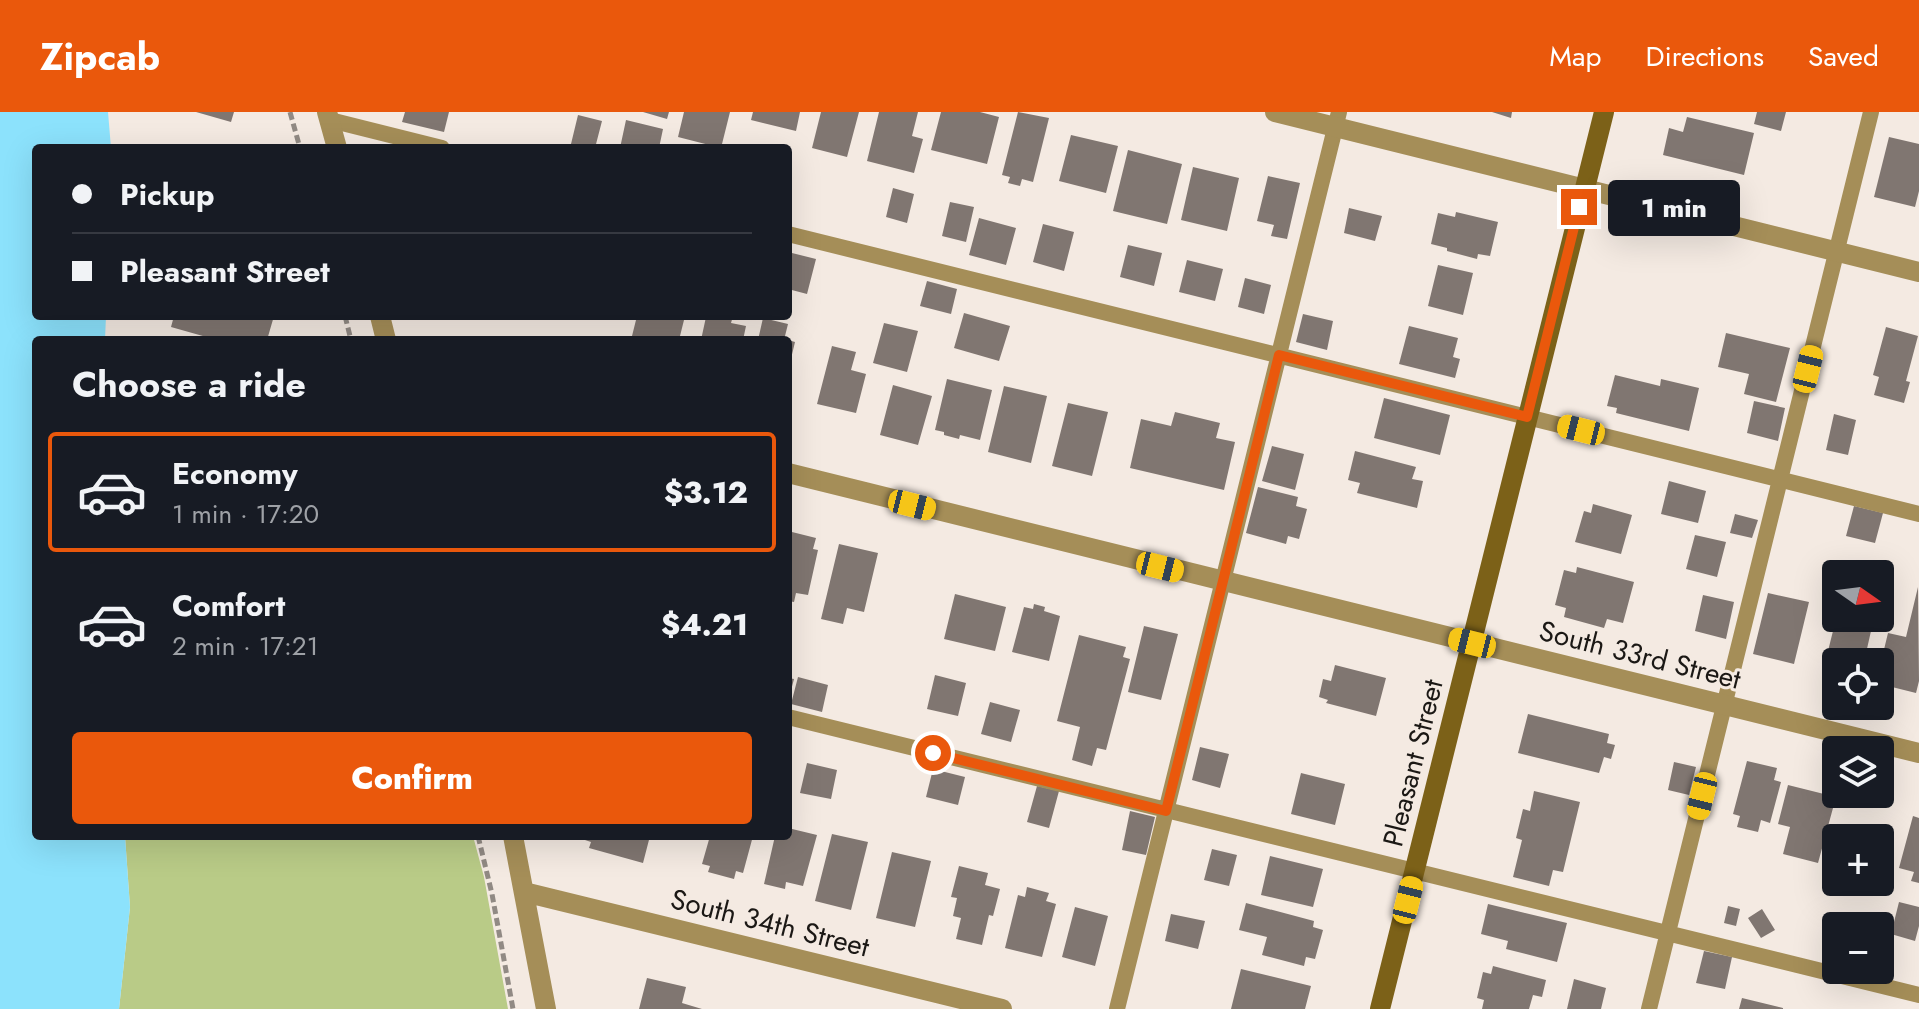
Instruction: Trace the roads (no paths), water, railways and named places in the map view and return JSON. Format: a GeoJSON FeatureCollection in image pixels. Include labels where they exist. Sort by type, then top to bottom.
{"type":"FeatureCollection","features":[{"type":"Feature","properties":{"kind":"street"},"geometry":{"type":"LineString","coordinates":[[1275,112],[1337,119],[1583,190],[1919,272]]}},
{"type":"Feature","properties":{"kind":"street","name":"Pleasant Street"},"geometry":{"type":"LineString","coordinates":[[1380,1009],[1604,112]]}},
{"type":"Feature","properties":{"kind":"street"},"geometry":{"type":"LineString","coordinates":[[328,116],[336,144]]}},
{"type":"Feature","properties":{"kind":"street","name":"South 33rd Street"},"geometry":{"type":"LineString","coordinates":[[792,474],[1919,753]]}},
{"type":"Feature","properties":{"kind":"street"},"geometry":{"type":"LineString","coordinates":[[514,840],[546,1009]]}},
{"type":"Feature","properties":{"kind":"street","name":"South 34th Street"},"geometry":{"type":"LineString","coordinates":[[524,892],[1002,1009]]}},
{"type":"Feature","properties":{"kind":"lane"},"geometry":{"type":"LineString","coordinates":[[1649,1009],[1871,112]]}},
{"type":"Feature","properties":{"kind":"lane"},"geometry":{"type":"LineString","coordinates":[[328,116],[428,144]]}},
{"type":"Feature","properties":{"kind":"lane"},"geometry":{"type":"LineString","coordinates":[[1117,1009],[1337,119]]}},
{"type":"Feature","properties":{"kind":"lane"},"geometry":{"type":"LineString","coordinates":[[792,235],[1919,514]]}},
{"type":"Feature","properties":{"kind":"lane"},"geometry":{"type":"LineString","coordinates":[[792,718],[1919,995]]}},
{"type":"Feature","properties":{"kind":"water"},"geometry":{"type":"Polygon","coordinates":[[[0,112],[108,112],[111,144],[32,144],[32,320],[106,320],[105,336],[32,336],[32,840],[125,840],[130,907],[119,1009],[0,1009],[0,112]]]}}]}
